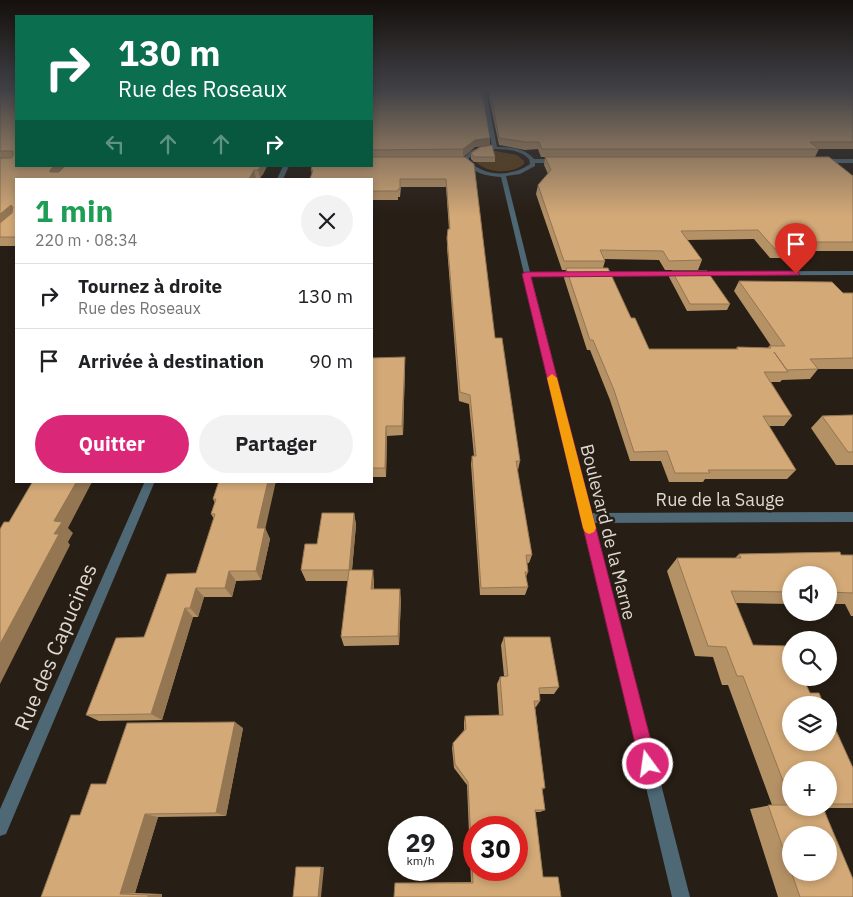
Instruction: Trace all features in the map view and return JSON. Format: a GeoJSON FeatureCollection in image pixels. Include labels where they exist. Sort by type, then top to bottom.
{"type":"FeatureCollection","features":[{"type":"Feature","properties":{"kind":"street"},"geometry":{"type":"LineString","coordinates":[[493,133],[496,148]]}},
{"type":"Feature","properties":{"kind":"street"},"geometry":{"type":"LineString","coordinates":[[466,161],[467,157],[477,150],[496,148],[516,150],[531,156],[534,161]]}},
{"type":"Feature","properties":{"kind":"street"},"geometry":{"type":"LineString","coordinates":[[814,160],[853,160]]}},
{"type":"Feature","properties":{"kind":"street"},"geometry":{"type":"LineString","coordinates":[[457,161],[466,161],[474,169],[503,174],[523,172],[533,165],[534,161]]}},
{"type":"Feature","properties":{"kind":"street"},"geometry":{"type":"LineString","coordinates":[[534,161],[569,161]]}},
{"type":"Feature","properties":{"kind":"street","name":"Boulevard de la Marne"},"geometry":{"type":"LineString","coordinates":[[503,174],[526,274],[681,897]]}},
{"type":"Feature","properties":{"kind":"street"},"geometry":{"type":"LineString","coordinates":[[526,274],[853,274]]}},
{"type":"Feature","properties":{"kind":"street","name":"Rue des Capucines"},"geometry":{"type":"LineString","coordinates":[[0,828],[149,483]]}},
{"type":"Feature","properties":{"kind":"street","name":"Rue de la Sauge"},"geometry":{"type":"LineString","coordinates":[[587,518],[853,517]]}},
{"type":"Feature","properties":{"kind":"shaded area"},"geometry":{"type":"Polygon","coordinates":[[[495,151],[517,155],[524,161],[524,164],[513,170],[500,171],[486,168],[476,162],[475,159],[488,152],[495,151]]]}},
{"type":"Feature","properties":{"kind":"building"},"geometry":{"type":"Polygon","coordinates":[[[0,133],[15,133],[15,167],[53,167],[50,172],[59,172],[64,167],[260,167],[258,170],[254,170],[250,178],[15,178],[15,237],[0,237],[0,223],[12,213],[13,207],[11,205],[0,214],[0,158],[11,158],[13,151],[0,151],[0,133]]]}},
{"type":"Feature","properties":{"kind":"building"},"geometry":{"type":"Polygon","coordinates":[[[373,133],[489,133],[490,138],[475,140],[463,149],[373,150],[373,133]]]}},
{"type":"Feature","properties":{"kind":"building"},"geometry":{"type":"Polygon","coordinates":[[[498,133],[853,133],[853,142],[810,142],[819,149],[542,149],[539,142],[499,138],[498,133]]]}},
{"type":"Feature","properties":{"kind":"building"},"geometry":{"type":"Polygon","coordinates":[[[492,145],[495,157],[474,157],[471,153],[480,147],[492,145]]]}},
{"type":"Feature","properties":{"kind":"building"},"geometry":{"type":"Polygon","coordinates":[[[373,157],[465,157],[474,164],[495,338],[502,338],[520,461],[516,461],[532,555],[526,555],[528,572],[525,572],[528,587],[481,588],[472,456],[476,456],[470,395],[460,392],[447,238],[448,229],[450,229],[446,179],[400,179],[400,189],[398,191],[373,191],[373,178],[310,178],[313,170],[311,170],[312,167],[373,167],[373,157]]]}},
{"type":"Feature","properties":{"kind":"building"},"geometry":{"type":"Polygon","coordinates":[[[545,157],[829,157],[853,176],[853,242],[807,242],[813,249],[775,249],[758,230],[681,231],[702,260],[669,261],[663,251],[600,250],[605,261],[564,261],[538,185],[551,170],[545,157]]]}},
{"type":"Feature","properties":{"kind":"building"},"geometry":{"type":"Polygon","coordinates":[[[566,268],[608,268],[631,318],[635,318],[649,349],[738,349],[737,347],[771,348],[769,346],[785,346],[739,281],[832,282],[843,293],[853,293],[853,358],[810,359],[818,369],[787,370],[774,352],[788,372],[764,372],[792,416],[763,416],[796,470],[708,470],[710,473],[675,473],[667,451],[634,452],[614,390],[593,340],[590,340],[566,268]]]}},
{"type":"Feature","properties":{"kind":"building"},"geometry":{"type":"Polygon","coordinates":[[[672,271],[707,271],[730,304],[690,304],[672,271]]]}},
{"type":"Feature","properties":{"kind":"building"},"geometry":{"type":"Polygon","coordinates":[[[405,357],[402,426],[386,426],[385,468],[373,468],[373,358],[405,357]]]}},
{"type":"Feature","properties":{"kind":"building"},"geometry":{"type":"Polygon","coordinates":[[[853,415],[853,452],[848,452],[822,416],[853,415]]]}},
{"type":"Feature","properties":{"kind":"building"},"geometry":{"type":"Polygon","coordinates":[[[32,483],[76,483],[54,521],[62,522],[54,534],[59,534],[0,644],[0,529],[4,522],[9,522],[32,483]]]}},
{"type":"Feature","properties":{"kind":"building"},"geometry":{"type":"Polygon","coordinates":[[[218,483],[268,483],[257,528],[265,528],[256,571],[229,571],[225,588],[196,588],[190,608],[185,608],[151,714],[86,715],[116,638],[144,637],[167,574],[196,573],[215,514],[211,514],[216,499],[213,499],[218,483]]]}},
{"type":"Feature","properties":{"kind":"building"},"geometry":{"type":"Polygon","coordinates":[[[322,513],[354,513],[349,570],[301,570],[305,544],[317,544],[322,513]]]}},
{"type":"Feature","properties":{"kind":"building"},"geometry":{"type":"Polygon","coordinates":[[[840,552],[841,555],[853,555],[853,593],[837,592],[837,566],[782,566],[782,592],[731,591],[753,645],[782,646],[782,686],[807,686],[810,693],[819,693],[820,696],[782,696],[782,751],[837,751],[837,733],[853,768],[853,804],[837,804],[837,761],[782,761],[782,778],[743,676],[737,676],[726,647],[708,646],[677,558],[741,558],[739,554],[840,552]]]}},
{"type":"Feature","properties":{"kind":"building"},"geometry":{"type":"Polygon","coordinates":[[[349,570],[373,570],[371,589],[400,589],[398,636],[341,637],[349,570]]]}},
{"type":"Feature","properties":{"kind":"building"},"geometry":{"type":"Polygon","coordinates":[[[504,637],[550,637],[559,687],[539,688],[540,701],[534,701],[545,788],[542,788],[545,810],[535,810],[543,877],[558,877],[561,897],[394,897],[395,883],[528,881],[528,816],[470,816],[468,782],[455,764],[453,743],[466,729],[465,716],[503,715],[500,677],[508,676],[504,637]]]}},
{"type":"Feature","properties":{"kind":"building"},"geometry":{"type":"Polygon","coordinates":[[[235,722],[216,813],[145,814],[120,894],[148,895],[148,897],[41,897],[71,815],[80,815],[91,784],[106,784],[127,723],[235,722]]]}},
{"type":"Feature","properties":{"kind":"building"},"geometry":{"type":"Polygon","coordinates":[[[768,805],[782,805],[782,816],[826,816],[831,826],[782,826],[782,845],[768,805]]]}},
{"type":"Feature","properties":{"kind":"building"},"geometry":{"type":"Polygon","coordinates":[[[837,841],[853,879],[853,897],[800,897],[794,881],[837,881],[837,841]]]}},
{"type":"Feature","properties":{"kind":"building"},"geometry":{"type":"Polygon","coordinates":[[[296,867],[321,867],[318,897],[293,897],[296,867]]]}},
{"type":"Feature","properties":{"kind":"slow traffic"},"geometry":{"type":"LineString","coordinates":[[552,378],[589,528]]}},
{"type":"Feature","properties":{"kind":"route"},"geometry":{"type":"LineString","coordinates":[[648,764],[526,274],[796,274]]}}]}
